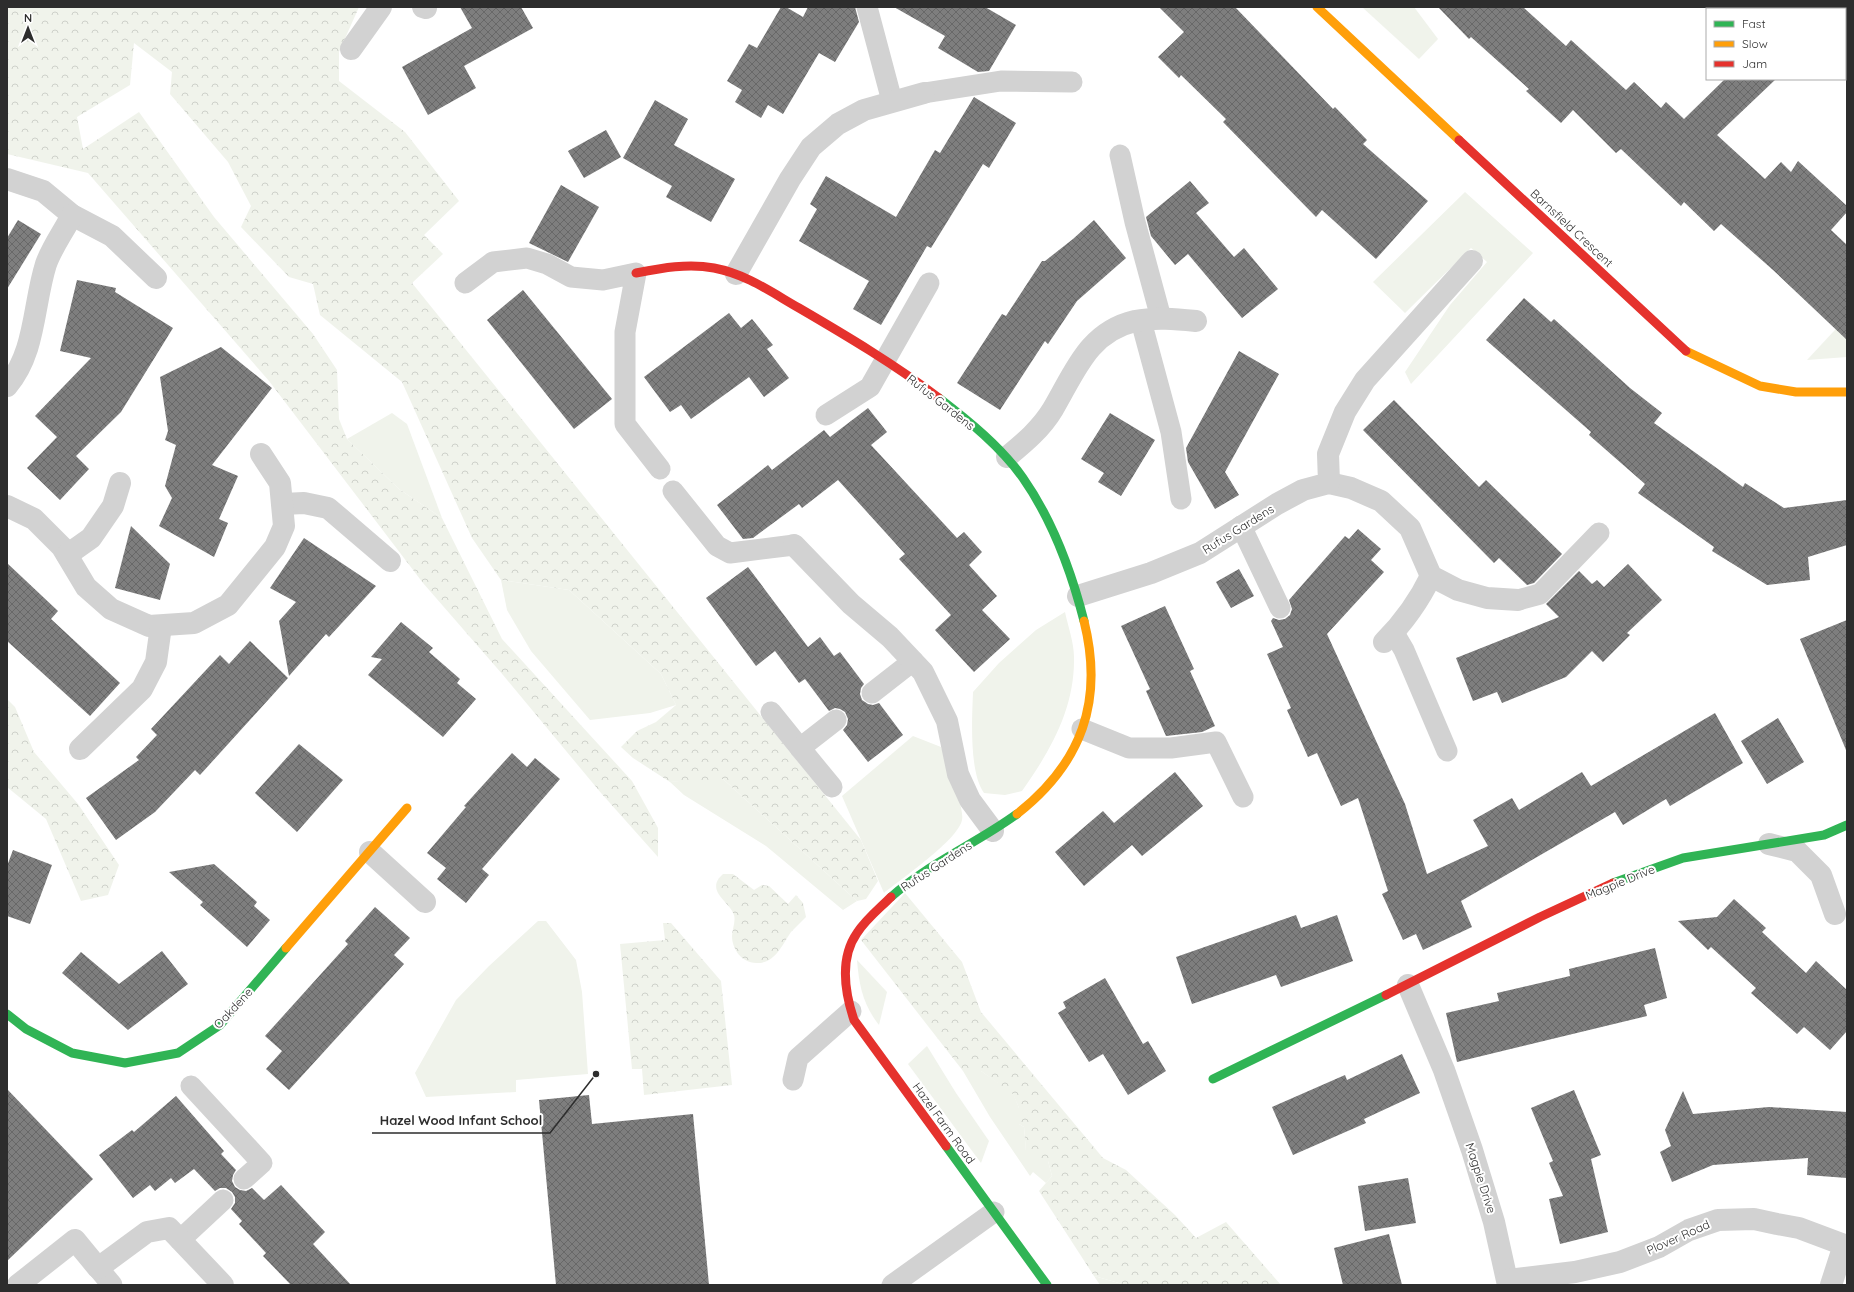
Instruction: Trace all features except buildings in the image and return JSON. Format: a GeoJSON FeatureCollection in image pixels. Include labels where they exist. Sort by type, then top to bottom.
{"type":"FeatureCollection","features":[{"type":"Feature","properties":{"kind":"street"},"geometry":{"type":"LineString","coordinates":[[351,49],[381,7]]}},
{"type":"Feature","properties":{"kind":"street","name":"Barnsfield Crescent"},"geometry":{"type":"LineString","coordinates":[[1317,7],[1683,350],[1760,386],[1796,392],[1847,392]]}},
{"type":"Feature","properties":{"kind":"street"},"geometry":{"type":"LineString","coordinates":[[736,274],[790,179],[811,147],[838,124],[864,110],[924,93]]}},
{"type":"Feature","properties":{"kind":"street"},"geometry":{"type":"LineString","coordinates":[[7,179],[43,191],[72,215],[112,236],[156,278]]}},
{"type":"Feature","properties":{"kind":"street"},"geometry":{"type":"LineString","coordinates":[[7,386],[30,345],[36,305],[47,263],[72,215]]}},
{"type":"Feature","properties":{"kind":"street"},"geometry":{"type":"LineString","coordinates":[[1329,484],[1328,454],[1345,412],[1365,380],[1472,261]]}},
{"type":"Feature","properties":{"kind":"street","name":"Rufus Gardens"},"geometry":{"type":"LineString","coordinates":[[636,273],[661,268],[694,266],[713,267],[736,274],[769,290],[886,361],[950,406],[1007,457],[1031,488],[1063,555],[1078,596],[1090,657],[1092,686],[1082,729],[1076,746],[1058,771],[1029,804],[993,831],[939,861],[898,890],[871,915],[853,939],[847,965]]}},
{"type":"Feature","properties":{"kind":"street"},"geometry":{"type":"LineString","coordinates":[[1007,457],[1029,440],[1052,410],[1068,380],[1086,352],[1109,331],[1151,320],[1196,321]]}},
{"type":"Feature","properties":{"kind":"street"},"geometry":{"type":"LineString","coordinates":[[7,506],[34,519],[62,547],[86,587],[111,609],[149,626],[194,623],[228,605],[251,579],[275,547],[284,526],[280,483],[261,454]]}},
{"type":"Feature","properties":{"kind":"street"},"geometry":{"type":"LineString","coordinates":[[67,555],[90,538],[113,506],[120,483]]}},
{"type":"Feature","properties":{"kind":"street","name":"Rufus Gardens"},"geometry":{"type":"LineString","coordinates":[[1078,596],[1151,573],[1200,553],[1241,526],[1303,490],[1329,484],[1351,488],[1381,501],[1410,528],[1431,576]]}},
{"type":"Feature","properties":{"kind":"street"},"geometry":{"type":"LineString","coordinates":[[283,504],[304,503],[328,508],[390,561]]}},
{"type":"Feature","properties":{"kind":"street"},"geometry":{"type":"LineString","coordinates":[[794,545],[851,604],[890,637],[923,672],[947,721],[958,774],[970,800],[993,831]]}},
{"type":"Feature","properties":{"kind":"street"},"geometry":{"type":"LineString","coordinates":[[1389,637],[1403,623],[1420,598],[1431,576],[1458,590],[1487,598],[1518,600]]}},
{"type":"Feature","properties":{"kind":"street"},"geometry":{"type":"LineString","coordinates":[[80,749],[142,690],[156,662],[161,626]]}},
{"type":"Feature","properties":{"kind":"street","name":"Oakdene"},"geometry":{"type":"LineString","coordinates":[[7,1014],[26,1029],[72,1052],[125,1063],[178,1052],[220,1025],[407,808]]}},
{"type":"Feature","properties":{"kind":"street","name":"Magpie Drive"},"geometry":{"type":"LineString","coordinates":[[1213,1079],[1348,1012],[1408,985],[1540,917],[1619,880],[1683,858],[1824,835],[1847,825]]}},
{"type":"Feature","properties":{"kind":"street"},"geometry":{"type":"LineString","coordinates":[[1769,844],[1797,851],[1821,875],[1835,914]]}},
{"type":"Feature","properties":{"kind":"street"},"geometry":{"type":"LineString","coordinates":[[370,852],[425,902]]}},
{"type":"Feature","properties":{"kind":"street","name":"Hazel Farm Road"},"geometry":{"type":"LineString","coordinates":[[847,965],[846,992],[854,1020],[1047,1285]]}},
{"type":"Feature","properties":{"kind":"street","name":"Magpie Drive"},"geometry":{"type":"LineString","coordinates":[[1408,985],[1444,1070],[1471,1146],[1493,1218],[1508,1283]]}},
{"type":"Feature","properties":{"kind":"street","name":"Plover Road"},"geometry":{"type":"LineString","coordinates":[[1508,1283],[1575,1272],[1620,1262],[1659,1247],[1689,1230],[1718,1220],[1754,1219],[1799,1228],[1845,1245]]}},
{"type":"Feature","properties":{"kind":"street"},"geometry":{"type":"LineString","coordinates":[[18,1285],[75,1240],[98,1268],[147,1232],[169,1228],[223,1285]]}},
{"type":"Feature","properties":{"kind":"street"},"geometry":{"type":"LineString","coordinates":[[1831,1285],[1845,1245]]}},
{"type":"Feature","properties":{"kind":"lane"},"geometry":{"type":"LineString","coordinates":[[867,7],[892,101]]}},
{"type":"Feature","properties":{"kind":"lane"},"geometry":{"type":"LineString","coordinates":[[924,93],[1001,81],[1072,82]]}},
{"type":"Feature","properties":{"kind":"lane"},"geometry":{"type":"LineString","coordinates":[[1120,155],[1135,222],[1182,499]]}},
{"type":"Feature","properties":{"kind":"lane"},"geometry":{"type":"LineString","coordinates":[[465,283],[493,262],[527,258],[547,264],[571,278],[604,280],[636,273],[625,332],[625,424],[660,469]]}},
{"type":"Feature","properties":{"kind":"lane"},"geometry":{"type":"LineString","coordinates":[[826,415],[870,387],[929,283]]}},
{"type":"Feature","properties":{"kind":"lane"},"geometry":{"type":"LineString","coordinates":[[672,491],[717,546],[730,554],[794,545]]}},
{"type":"Feature","properties":{"kind":"lane"},"geometry":{"type":"LineString","coordinates":[[1241,526],[1280,608]]}},
{"type":"Feature","properties":{"kind":"lane"},"geometry":{"type":"LineString","coordinates":[[1518,600],[1540,594],[1599,533]]}},
{"type":"Feature","properties":{"kind":"lane"},"geometry":{"type":"LineString","coordinates":[[1389,637],[1404,650],[1447,751]]}},
{"type":"Feature","properties":{"kind":"lane"},"geometry":{"type":"LineString","coordinates":[[872,694],[913,661]]}},
{"type":"Feature","properties":{"kind":"lane"},"geometry":{"type":"LineString","coordinates":[[771,712],[832,787]]}},
{"type":"Feature","properties":{"kind":"lane"},"geometry":{"type":"LineString","coordinates":[[800,748],[836,720]]}},
{"type":"Feature","properties":{"kind":"lane"},"geometry":{"type":"LineString","coordinates":[[1082,729],[1129,748],[1171,748],[1216,742],[1243,797]]}},
{"type":"Feature","properties":{"kind":"lane"},"geometry":{"type":"LineString","coordinates":[[793,1080],[798,1058],[851,1011]]}},
{"type":"Feature","properties":{"kind":"lane"},"geometry":{"type":"LineString","coordinates":[[191,1086],[262,1163],[244,1179]]}},
{"type":"Feature","properties":{"kind":"lane"},"geometry":{"type":"LineString","coordinates":[[180,1240],[223,1200]]}},
{"type":"Feature","properties":{"kind":"lane"},"geometry":{"type":"LineString","coordinates":[[892,1285],[994,1212]]}},
{"type":"Feature","properties":{"kind":"lane"},"geometry":{"type":"LineString","coordinates":[[98,1268],[112,1285]]}},
{"type":"Feature","properties":{"kind":"green space"},"geometry":{"type":"Polygon","coordinates":[[[7,7],[359,7],[339,52],[339,81],[405,132],[459,201],[424,235],[443,254],[412,283],[861,840],[878,881],[866,899],[857,901],[723,779],[670,782],[633,758],[621,747],[637,731],[656,722],[676,705],[661,674],[569,590],[501,580],[472,538],[402,382],[320,315],[313,284],[289,277],[241,227],[251,206],[228,162],[170,94],[172,72],[134,43],[130,85],[77,117],[83,149],[139,112],[214,217],[313,334],[337,370],[339,419],[347,439],[399,489],[442,518],[502,639],[632,781],[658,828],[658,857],[601,793],[503,675],[423,583],[269,381],[88,173],[7,154],[7,7]]]}},
{"type":"Feature","properties":{"kind":"green space"},"geometry":{"type":"Polygon","coordinates":[[[1362,7],[1414,7],[1438,39],[1419,59],[1362,7]]]}},
{"type":"Feature","properties":{"kind":"green space"},"geometry":{"type":"Polygon","coordinates":[[[1465,192],[1533,253],[1411,384],[1405,372],[1450,305],[1487,262],[1471,248],[1405,313],[1373,282],[1465,192]]]}},
{"type":"Feature","properties":{"kind":"green space"},"geometry":{"type":"Polygon","coordinates":[[[1847,317],[1847,357],[1807,360],[1847,317]]]}},
{"type":"Feature","properties":{"kind":"green space"},"geometry":{"type":"Polygon","coordinates":[[[392,413],[407,424],[442,518],[399,489],[347,439],[392,413]]]}},
{"type":"Feature","properties":{"kind":"green space"},"geometry":{"type":"Polygon","coordinates":[[[501,580],[569,590],[661,674],[676,705],[650,713],[590,720],[531,651],[507,610],[501,580]]]}},
{"type":"Feature","properties":{"kind":"green space"},"geometry":{"type":"Polygon","coordinates":[[[1065,612],[1071,634],[1074,657],[1070,694],[1066,711],[1059,728],[1033,776],[1022,791],[1005,795],[984,793],[979,784],[976,772],[972,745],[973,692],[999,663],[1036,630],[1065,612]]]}},
{"type":"Feature","properties":{"kind":"green space"},"geometry":{"type":"Polygon","coordinates":[[[7,699],[15,707],[34,752],[78,804],[119,865],[108,895],[81,901],[46,819],[7,787],[7,699]]]}},
{"type":"Feature","properties":{"kind":"green space"},"geometry":{"type":"Polygon","coordinates":[[[913,736],[941,747],[961,806],[962,820],[951,838],[928,859],[884,893],[842,796],[913,736]]]}},
{"type":"Feature","properties":{"kind":"green space"},"geometry":{"type":"Polygon","coordinates":[[[720,777],[857,901],[843,910],[766,846],[684,795],[670,782],[720,777]]]}},
{"type":"Feature","properties":{"kind":"green space"},"geometry":{"type":"Polygon","coordinates":[[[723,874],[733,874],[754,890],[762,885],[769,886],[788,904],[796,895],[803,903],[806,917],[791,932],[777,953],[768,960],[756,963],[746,961],[736,950],[732,941],[735,920],[734,915],[732,910],[720,896],[716,886],[718,880],[723,874]]]}},
{"type":"Feature","properties":{"kind":"green space"},"geometry":{"type":"Polygon","coordinates":[[[905,893],[962,962],[981,1012],[1103,1158],[1126,1170],[1175,1215],[1196,1238],[1226,1222],[1281,1285],[1126,1285],[1094,1276],[1039,1191],[1052,1176],[1048,1161],[1040,1161],[1026,1152],[1024,1127],[1019,1124],[1019,1108],[1013,1094],[981,1071],[963,1071],[861,940],[905,893]]]}},
{"type":"Feature","properties":{"kind":"green space"},"geometry":{"type":"Polygon","coordinates":[[[538,921],[546,921],[576,960],[582,992],[588,1074],[516,1080],[516,1092],[426,1097],[415,1073],[456,1000],[489,966],[538,921]]]}},
{"type":"Feature","properties":{"kind":"green space"},"geometry":{"type":"Polygon","coordinates":[[[663,923],[671,923],[721,981],[732,1085],[644,1095],[642,1069],[632,1069],[620,944],[665,940],[663,923]]]}},
{"type":"Feature","properties":{"kind":"green space"},"geometry":{"type":"Polygon","coordinates":[[[857,960],[887,992],[879,1025],[869,1010],[863,994],[857,960]]]}},
{"type":"Feature","properties":{"kind":"green space"},"geometry":{"type":"Polygon","coordinates":[[[927,1046],[956,1093],[989,1141],[981,1163],[908,1064],[927,1046]]]}},
{"type":"Feature","properties":{"kind":"green space"},"geometry":{"type":"Polygon","coordinates":[[[963,1071],[981,1071],[1013,1093],[1019,1108],[1019,1124],[1024,1127],[1026,1151],[1048,1161],[1052,1176],[1046,1183],[1033,1172],[1030,1176],[990,1117],[963,1071]]]}},
{"type":"Feature","properties":{"kind":"green space"},"geometry":{"type":"Polygon","coordinates":[[[1094,1276],[1126,1285],[1100,1285],[1094,1276]]]}},
{"type":"Feature","properties":{"kind":"traffic: fast"},"geometry":{"type":"LineString","coordinates":[[939,398],[995,445],[1023,478],[1034,494],[1060,546],[1084,621]]}},
{"type":"Feature","properties":{"kind":"traffic: fast"},"geometry":{"type":"LineString","coordinates":[[891,897],[921,874],[1017,814]]}},
{"type":"Feature","properties":{"kind":"traffic: fast"},"geometry":{"type":"LineString","coordinates":[[1613,883],[1683,858],[1824,835],[1847,825]]}},
{"type":"Feature","properties":{"kind":"traffic: fast"},"geometry":{"type":"LineString","coordinates":[[7,1014],[26,1029],[72,1053],[125,1063],[178,1053],[220,1025],[286,948]]}},
{"type":"Feature","properties":{"kind":"traffic: fast"},"geometry":{"type":"LineString","coordinates":[[1213,1079],[1386,995]]}},
{"type":"Feature","properties":{"kind":"traffic: fast"},"geometry":{"type":"LineString","coordinates":[[946,1146],[1047,1285]]}},
{"type":"Feature","properties":{"kind":"traffic: slow"},"geometry":{"type":"LineString","coordinates":[[1317,7],[1459,140]]}},
{"type":"Feature","properties":{"kind":"traffic: slow"},"geometry":{"type":"LineString","coordinates":[[1686,351],[1760,386],[1796,392],[1847,392]]}},
{"type":"Feature","properties":{"kind":"traffic: slow"},"geometry":{"type":"LineString","coordinates":[[1017,814],[1058,774],[1072,752],[1082,728],[1089,704],[1091,678],[1090,650],[1084,621]]}},
{"type":"Feature","properties":{"kind":"traffic: slow"},"geometry":{"type":"LineString","coordinates":[[286,948],[407,808]]}},
{"type":"Feature","properties":{"kind":"traffic: jam"},"geometry":{"type":"LineString","coordinates":[[1459,140],[1686,351]]}},
{"type":"Feature","properties":{"kind":"traffic: jam"},"geometry":{"type":"LineString","coordinates":[[636,273],[665,268],[694,266],[714,268],[748,279],[853,340],[888,362],[939,398]]}},
{"type":"Feature","properties":{"kind":"traffic: jam"},"geometry":{"type":"LineString","coordinates":[[1386,995],[1540,917],[1613,883]]}},
{"type":"Feature","properties":{"kind":"traffic: jam"},"geometry":{"type":"LineString","coordinates":[[891,897],[864,923],[851,943],[845,976],[848,999],[854,1020],[946,1146]]}},
{"type":"Feature","properties":{"kind":"place","name":"Hazel Wood Infant School"},"geometry":{"type":"Point","coordinates":[596,1074]}}]}
